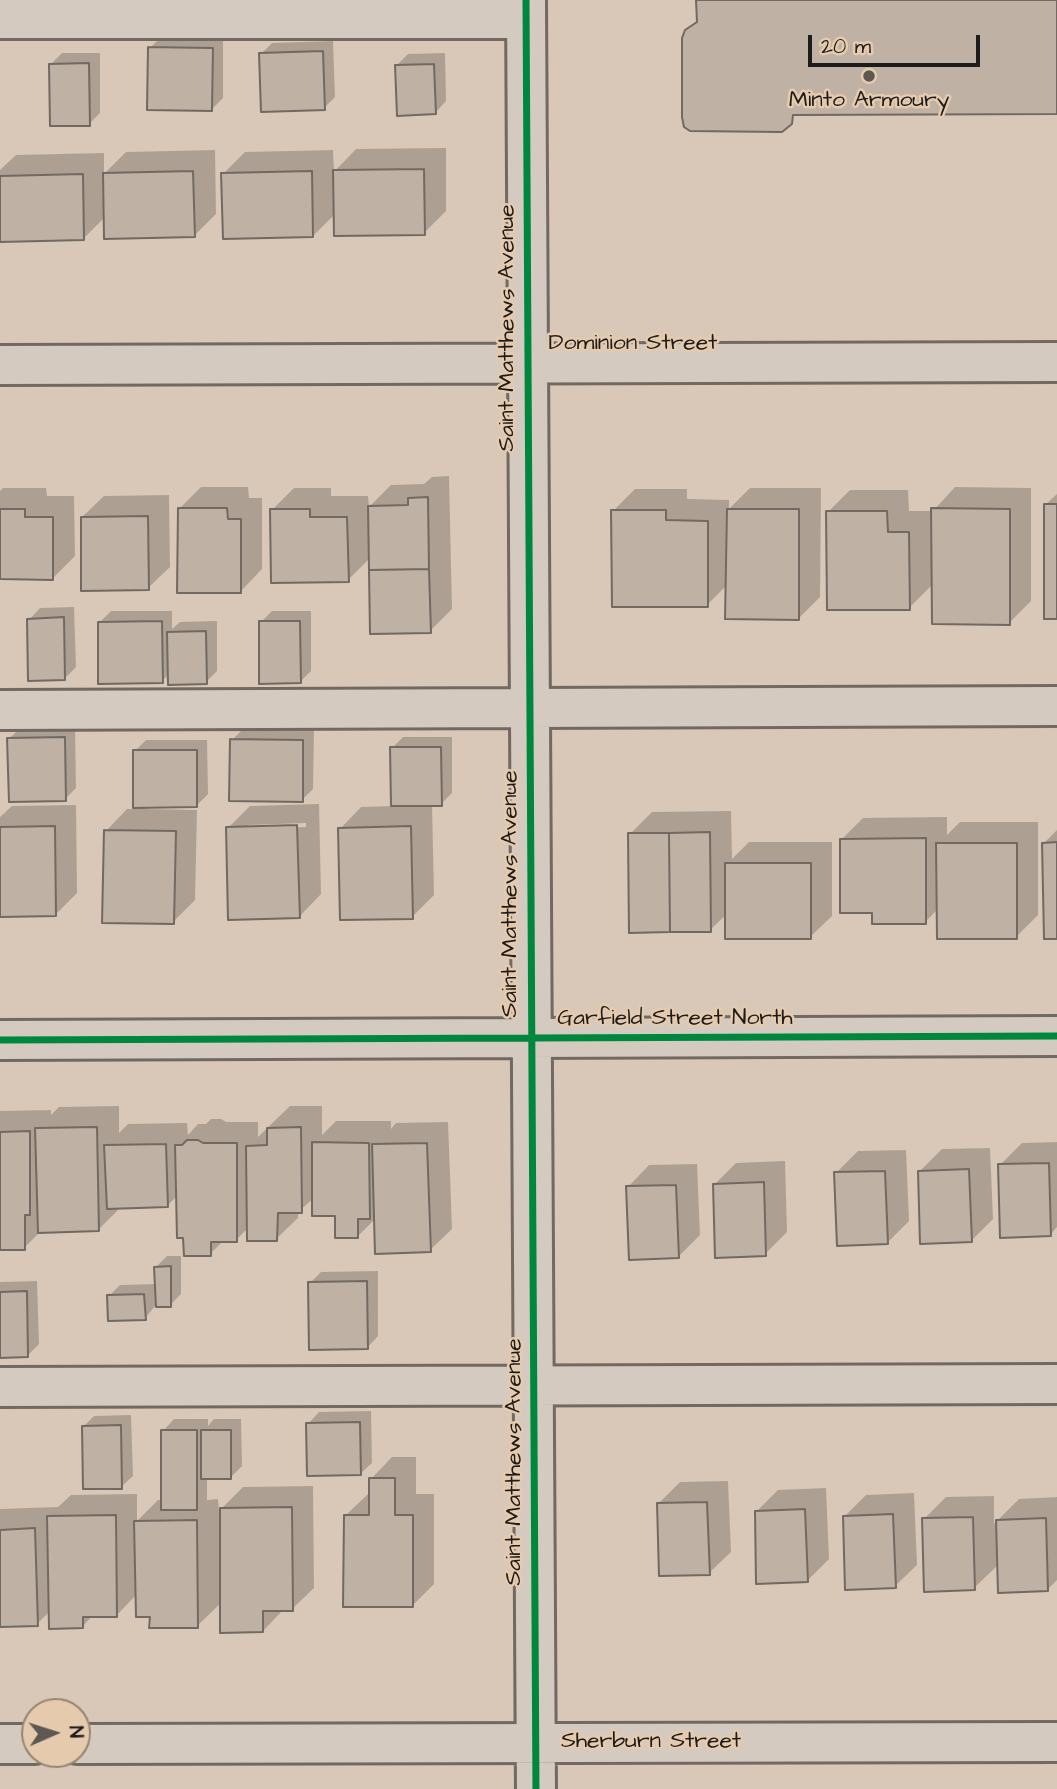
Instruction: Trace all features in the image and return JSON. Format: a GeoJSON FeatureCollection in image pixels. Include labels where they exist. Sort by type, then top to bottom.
{"type":"FeatureCollection","features":[{"type":"Feature","properties":{"kind":"street"},"geometry":{"type":"LineString","coordinates":[[0,19],[526,10]]}},
{"type":"Feature","properties":{"kind":"street","name":"Saint Matthews Avenue"},"geometry":{"type":"LineString","coordinates":[[526,10],[536,1789]]}},
{"type":"Feature","properties":{"kind":"street","name":"Dominion Street"},"geometry":{"type":"LineString","coordinates":[[0,365],[1057,362]]}},
{"type":"Feature","properties":{"kind":"street"},"geometry":{"type":"LineString","coordinates":[[0,710],[1057,706]]}},
{"type":"Feature","properties":{"kind":"street","name":"Garfield Street North"},"geometry":{"type":"LineString","coordinates":[[0,1040],[1057,1036]]}},
{"type":"Feature","properties":{"kind":"street"},"geometry":{"type":"LineString","coordinates":[[0,1387],[1057,1384]]}},
{"type":"Feature","properties":{"kind":"street","name":"Sherburn Street"},"geometry":{"type":"LineString","coordinates":[[91,1744],[1057,1742]]}},
{"type":"Feature","properties":{"kind":"street"},"geometry":{"type":"LineString","coordinates":[[0,1744],[21,1744]]}},
{"type":"Feature","properties":{"kind":"building","name":"Minto Armoury"},"geometry":{"type":"Polygon","coordinates":[[[696,0],[1057,0],[1057,114],[793,115],[792,124],[782,132],[690,131],[684,127],[682,117],[682,38],[685,30],[697,22],[696,0]]]}},
{"type":"Feature","properties":{"kind":"building"},"geometry":{"type":"Polygon","coordinates":[[[148,47],[213,48],[212,111],[147,110],[148,47]]]}},
{"type":"Feature","properties":{"kind":"building"},"geometry":{"type":"Polygon","coordinates":[[[323,51],[325,110],[261,112],[259,53],[323,51]]]}},
{"type":"Feature","properties":{"kind":"building"},"geometry":{"type":"Polygon","coordinates":[[[89,63],[90,126],[50,126],[49,64],[89,63]]]}},
{"type":"Feature","properties":{"kind":"building"},"geometry":{"type":"Polygon","coordinates":[[[434,64],[436,114],[397,116],[395,65],[434,64]]]}},
{"type":"Feature","properties":{"kind":"building"},"geometry":{"type":"Polygon","coordinates":[[[424,169],[425,235],[334,236],[333,170],[424,169]]]}},
{"type":"Feature","properties":{"kind":"building"},"geometry":{"type":"Polygon","coordinates":[[[193,171],[195,237],[104,239],[103,173],[193,171]]]}},
{"type":"Feature","properties":{"kind":"building"},"geometry":{"type":"Polygon","coordinates":[[[312,171],[313,237],[223,239],[221,173],[312,171]]]}},
{"type":"Feature","properties":{"kind":"building"},"geometry":{"type":"Polygon","coordinates":[[[83,174],[84,240],[0,242],[0,176],[83,174]]]}},
{"type":"Feature","properties":{"kind":"building"},"geometry":{"type":"Polygon","coordinates":[[[428,497],[429,569],[369,570],[368,506],[408,505],[408,498],[428,497]]]}},
{"type":"Feature","properties":{"kind":"building"},"geometry":{"type":"Polygon","coordinates":[[[1044,504],[1057,504],[1057,619],[1044,619],[1044,504]]]}},
{"type":"Feature","properties":{"kind":"building"},"geometry":{"type":"Polygon","coordinates":[[[178,508],[227,508],[228,519],[241,519],[241,593],[177,593],[178,508]]]}},
{"type":"Feature","properties":{"kind":"building"},"geometry":{"type":"Polygon","coordinates":[[[931,508],[1010,509],[1010,625],[932,624],[931,508]]]}},
{"type":"Feature","properties":{"kind":"building"},"geometry":{"type":"Polygon","coordinates":[[[0,509],[25,509],[25,517],[53,517],[53,580],[0,579],[0,509]]]}},
{"type":"Feature","properties":{"kind":"building"},"geometry":{"type":"Polygon","coordinates":[[[270,509],[310,509],[310,517],[347,517],[349,582],[271,583],[270,509]]]}},
{"type":"Feature","properties":{"kind":"building"},"geometry":{"type":"Polygon","coordinates":[[[727,509],[799,509],[799,620],[725,619],[727,509]]]}},
{"type":"Feature","properties":{"kind":"building"},"geometry":{"type":"Polygon","coordinates":[[[611,510],[666,510],[666,520],[708,521],[708,607],[612,607],[611,510]]]}},
{"type":"Feature","properties":{"kind":"building"},"geometry":{"type":"Polygon","coordinates":[[[826,511],[887,511],[888,532],[909,532],[910,610],[827,610],[826,511]]]}},
{"type":"Feature","properties":{"kind":"building"},"geometry":{"type":"Polygon","coordinates":[[[148,516],[149,590],[81,591],[81,517],[148,516]]]}},
{"type":"Feature","properties":{"kind":"building"},"geometry":{"type":"Polygon","coordinates":[[[429,569],[431,633],[370,634],[369,570],[429,569]]]}},
{"type":"Feature","properties":{"kind":"building"},"geometry":{"type":"Polygon","coordinates":[[[64,617],[65,680],[28,681],[27,619],[64,617]]]}},
{"type":"Feature","properties":{"kind":"building"},"geometry":{"type":"Polygon","coordinates":[[[162,621],[163,683],[98,684],[98,622],[162,621]]]}},
{"type":"Feature","properties":{"kind":"building"},"geometry":{"type":"Polygon","coordinates":[[[259,621],[300,621],[301,683],[259,684],[259,621]]]}},
{"type":"Feature","properties":{"kind":"building"},"geometry":{"type":"Polygon","coordinates":[[[206,631],[207,684],[168,685],[167,632],[206,631]]]}},
{"type":"Feature","properties":{"kind":"building"},"geometry":{"type":"Polygon","coordinates":[[[65,737],[66,801],[9,802],[7,738],[65,737]]]}},
{"type":"Feature","properties":{"kind":"building"},"geometry":{"type":"Polygon","coordinates":[[[230,739],[303,740],[303,802],[229,801],[230,739]]]}},
{"type":"Feature","properties":{"kind":"building"},"geometry":{"type":"Polygon","coordinates":[[[390,747],[441,747],[442,806],[391,806],[390,747]]]}},
{"type":"Feature","properties":{"kind":"building"},"geometry":{"type":"Polygon","coordinates":[[[133,750],[197,750],[197,807],[133,808],[133,750]]]}},
{"type":"Feature","properties":{"kind":"building"},"geometry":{"type":"Polygon","coordinates":[[[297,825],[300,918],[228,920],[226,827],[297,825]]]}},
{"type":"Feature","properties":{"kind":"building"},"geometry":{"type":"Polygon","coordinates":[[[55,826],[56,916],[0,917],[0,827],[55,826]]]}},
{"type":"Feature","properties":{"kind":"building"},"geometry":{"type":"Polygon","coordinates":[[[411,826],[413,919],[340,920],[338,828],[411,826]]]}},
{"type":"Feature","properties":{"kind":"building"},"geometry":{"type":"Polygon","coordinates":[[[104,830],[176,831],[174,924],[102,923],[104,830]]]}},
{"type":"Feature","properties":{"kind":"building"},"geometry":{"type":"Polygon","coordinates":[[[710,832],[711,932],[670,932],[669,833],[710,832]]]}},
{"type":"Feature","properties":{"kind":"building"},"geometry":{"type":"Polygon","coordinates":[[[628,833],[669,833],[670,932],[629,933],[628,833]]]}},
{"type":"Feature","properties":{"kind":"building"},"geometry":{"type":"Polygon","coordinates":[[[926,838],[926,924],[872,924],[872,913],[840,913],[840,839],[926,838]]]}},
{"type":"Feature","properties":{"kind":"building"},"geometry":{"type":"Polygon","coordinates":[[[1057,842],[1057,939],[1044,939],[1042,843],[1057,842]]]}},
{"type":"Feature","properties":{"kind":"building"},"geometry":{"type":"Polygon","coordinates":[[[936,843],[1017,843],[1017,939],[937,939],[936,843]]]}},
{"type":"Feature","properties":{"kind":"building"},"geometry":{"type":"Polygon","coordinates":[[[725,863],[811,863],[811,939],[725,939],[725,863]]]}},
{"type":"Feature","properties":{"kind":"building"},"geometry":{"type":"Polygon","coordinates":[[[97,1127],[99,1231],[38,1233],[35,1128],[97,1127]]]}},
{"type":"Feature","properties":{"kind":"building"},"geometry":{"type":"Polygon","coordinates":[[[301,1127],[302,1213],[278,1213],[277,1241],[247,1241],[246,1146],[267,1145],[267,1128],[301,1127]]]}},
{"type":"Feature","properties":{"kind":"building"},"geometry":{"type":"Polygon","coordinates":[[[30,1131],[30,1215],[25,1215],[25,1250],[0,1250],[0,1132],[30,1131]]]}},
{"type":"Feature","properties":{"kind":"building"},"geometry":{"type":"Polygon","coordinates":[[[187,1140],[237,1143],[237,1242],[211,1242],[211,1256],[184,1256],[183,1238],[177,1238],[175,1145],[182,1145],[187,1140]]]}},
{"type":"Feature","properties":{"kind":"building"},"geometry":{"type":"Polygon","coordinates":[[[312,1142],[369,1143],[370,1219],[358,1219],[358,1238],[335,1238],[335,1216],[312,1216],[312,1142]]]}},
{"type":"Feature","properties":{"kind":"building"},"geometry":{"type":"Polygon","coordinates":[[[427,1143],[431,1252],[375,1254],[372,1144],[427,1143]]]}},
{"type":"Feature","properties":{"kind":"building"},"geometry":{"type":"Polygon","coordinates":[[[166,1144],[168,1207],[107,1209],[104,1145],[166,1144]]]}},
{"type":"Feature","properties":{"kind":"building"},"geometry":{"type":"Polygon","coordinates":[[[1049,1163],[1051,1236],[1000,1238],[998,1164],[1049,1163]]]}},
{"type":"Feature","properties":{"kind":"building"},"geometry":{"type":"Polygon","coordinates":[[[969,1169],[972,1242],[920,1244],[918,1171],[969,1169]]]}},
{"type":"Feature","properties":{"kind":"building"},"geometry":{"type":"Polygon","coordinates":[[[885,1171],[888,1244],[837,1246],[834,1172],[885,1171]]]}},
{"type":"Feature","properties":{"kind":"building"},"geometry":{"type":"Polygon","coordinates":[[[764,1182],[766,1256],[715,1258],[713,1184],[764,1182]]]}},
{"type":"Feature","properties":{"kind":"building"},"geometry":{"type":"Polygon","coordinates":[[[676,1185],[679,1258],[629,1260],[626,1186],[676,1185]]]}},
{"type":"Feature","properties":{"kind":"building"},"geometry":{"type":"Polygon","coordinates":[[[171,1266],[171,1307],[156,1307],[154,1267],[171,1266]]]}},
{"type":"Feature","properties":{"kind":"building"},"geometry":{"type":"Polygon","coordinates":[[[367,1281],[368,1349],[309,1350],[308,1282],[367,1281]]]}},
{"type":"Feature","properties":{"kind":"building"},"geometry":{"type":"Polygon","coordinates":[[[27,1291],[28,1357],[0,1358],[0,1292],[27,1291]]]}},
{"type":"Feature","properties":{"kind":"building"},"geometry":{"type":"Polygon","coordinates":[[[144,1294],[146,1320],[108,1321],[107,1295],[144,1294]]]}},
{"type":"Feature","properties":{"kind":"building"},"geometry":{"type":"Polygon","coordinates":[[[360,1422],[361,1475],[307,1476],[306,1423],[360,1422]]]}},
{"type":"Feature","properties":{"kind":"building"},"geometry":{"type":"Polygon","coordinates":[[[121,1425],[122,1489],[83,1489],[82,1426],[121,1425]]]}},
{"type":"Feature","properties":{"kind":"building"},"geometry":{"type":"Polygon","coordinates":[[[161,1430],[197,1430],[197,1510],[161,1510],[161,1430]]]}},
{"type":"Feature","properties":{"kind":"building"},"geometry":{"type":"Polygon","coordinates":[[[201,1430],[231,1430],[231,1479],[201,1479],[201,1430]]]}},
{"type":"Feature","properties":{"kind":"building"},"geometry":{"type":"Polygon","coordinates":[[[369,1478],[395,1478],[395,1515],[413,1515],[413,1607],[343,1607],[344,1515],[369,1515],[369,1478]]]}},
{"type":"Feature","properties":{"kind":"building"},"geometry":{"type":"Polygon","coordinates":[[[707,1502],[710,1575],[659,1576],[657,1503],[707,1502]]]}},
{"type":"Feature","properties":{"kind":"building"},"geometry":{"type":"Polygon","coordinates":[[[292,1507],[293,1611],[263,1611],[263,1632],[220,1633],[220,1508],[292,1507]]]}},
{"type":"Feature","properties":{"kind":"building"},"geometry":{"type":"Polygon","coordinates":[[[805,1509],[808,1582],[756,1584],[755,1511],[805,1509]]]}},
{"type":"Feature","properties":{"kind":"building"},"geometry":{"type":"Polygon","coordinates":[[[893,1514],[896,1588],[845,1590],[843,1516],[893,1514]]]}},
{"type":"Feature","properties":{"kind":"building"},"geometry":{"type":"Polygon","coordinates":[[[116,1515],[117,1617],[83,1617],[83,1628],[49,1629],[47,1516],[116,1515]]]}},
{"type":"Feature","properties":{"kind":"building"},"geometry":{"type":"Polygon","coordinates":[[[973,1517],[975,1590],[924,1592],[922,1518],[973,1517]]]}},
{"type":"Feature","properties":{"kind":"building"},"geometry":{"type":"Polygon","coordinates":[[[1046,1518],[1048,1591],[998,1593],[996,1520],[1046,1518]]]}},
{"type":"Feature","properties":{"kind":"building"},"geometry":{"type":"Polygon","coordinates":[[[197,1520],[198,1628],[149,1628],[150,1617],[136,1617],[134,1521],[197,1520]]]}},
{"type":"Feature","properties":{"kind":"building"},"geometry":{"type":"Polygon","coordinates":[[[35,1528],[38,1626],[0,1627],[0,1530],[35,1528]]]}},
{"type":"Feature","properties":{"kind":"cycle path"},"geometry":{"type":"LineString","coordinates":[[526,0],[536,1789]]}},
{"type":"Feature","properties":{"kind":"cycle path"},"geometry":{"type":"LineString","coordinates":[[0,1040],[1057,1036]]}},
{"type":"Feature","properties":{"kind":"place","name":"Minto Armoury"},"geometry":{"type":"Point","coordinates":[869,76]}}]}
